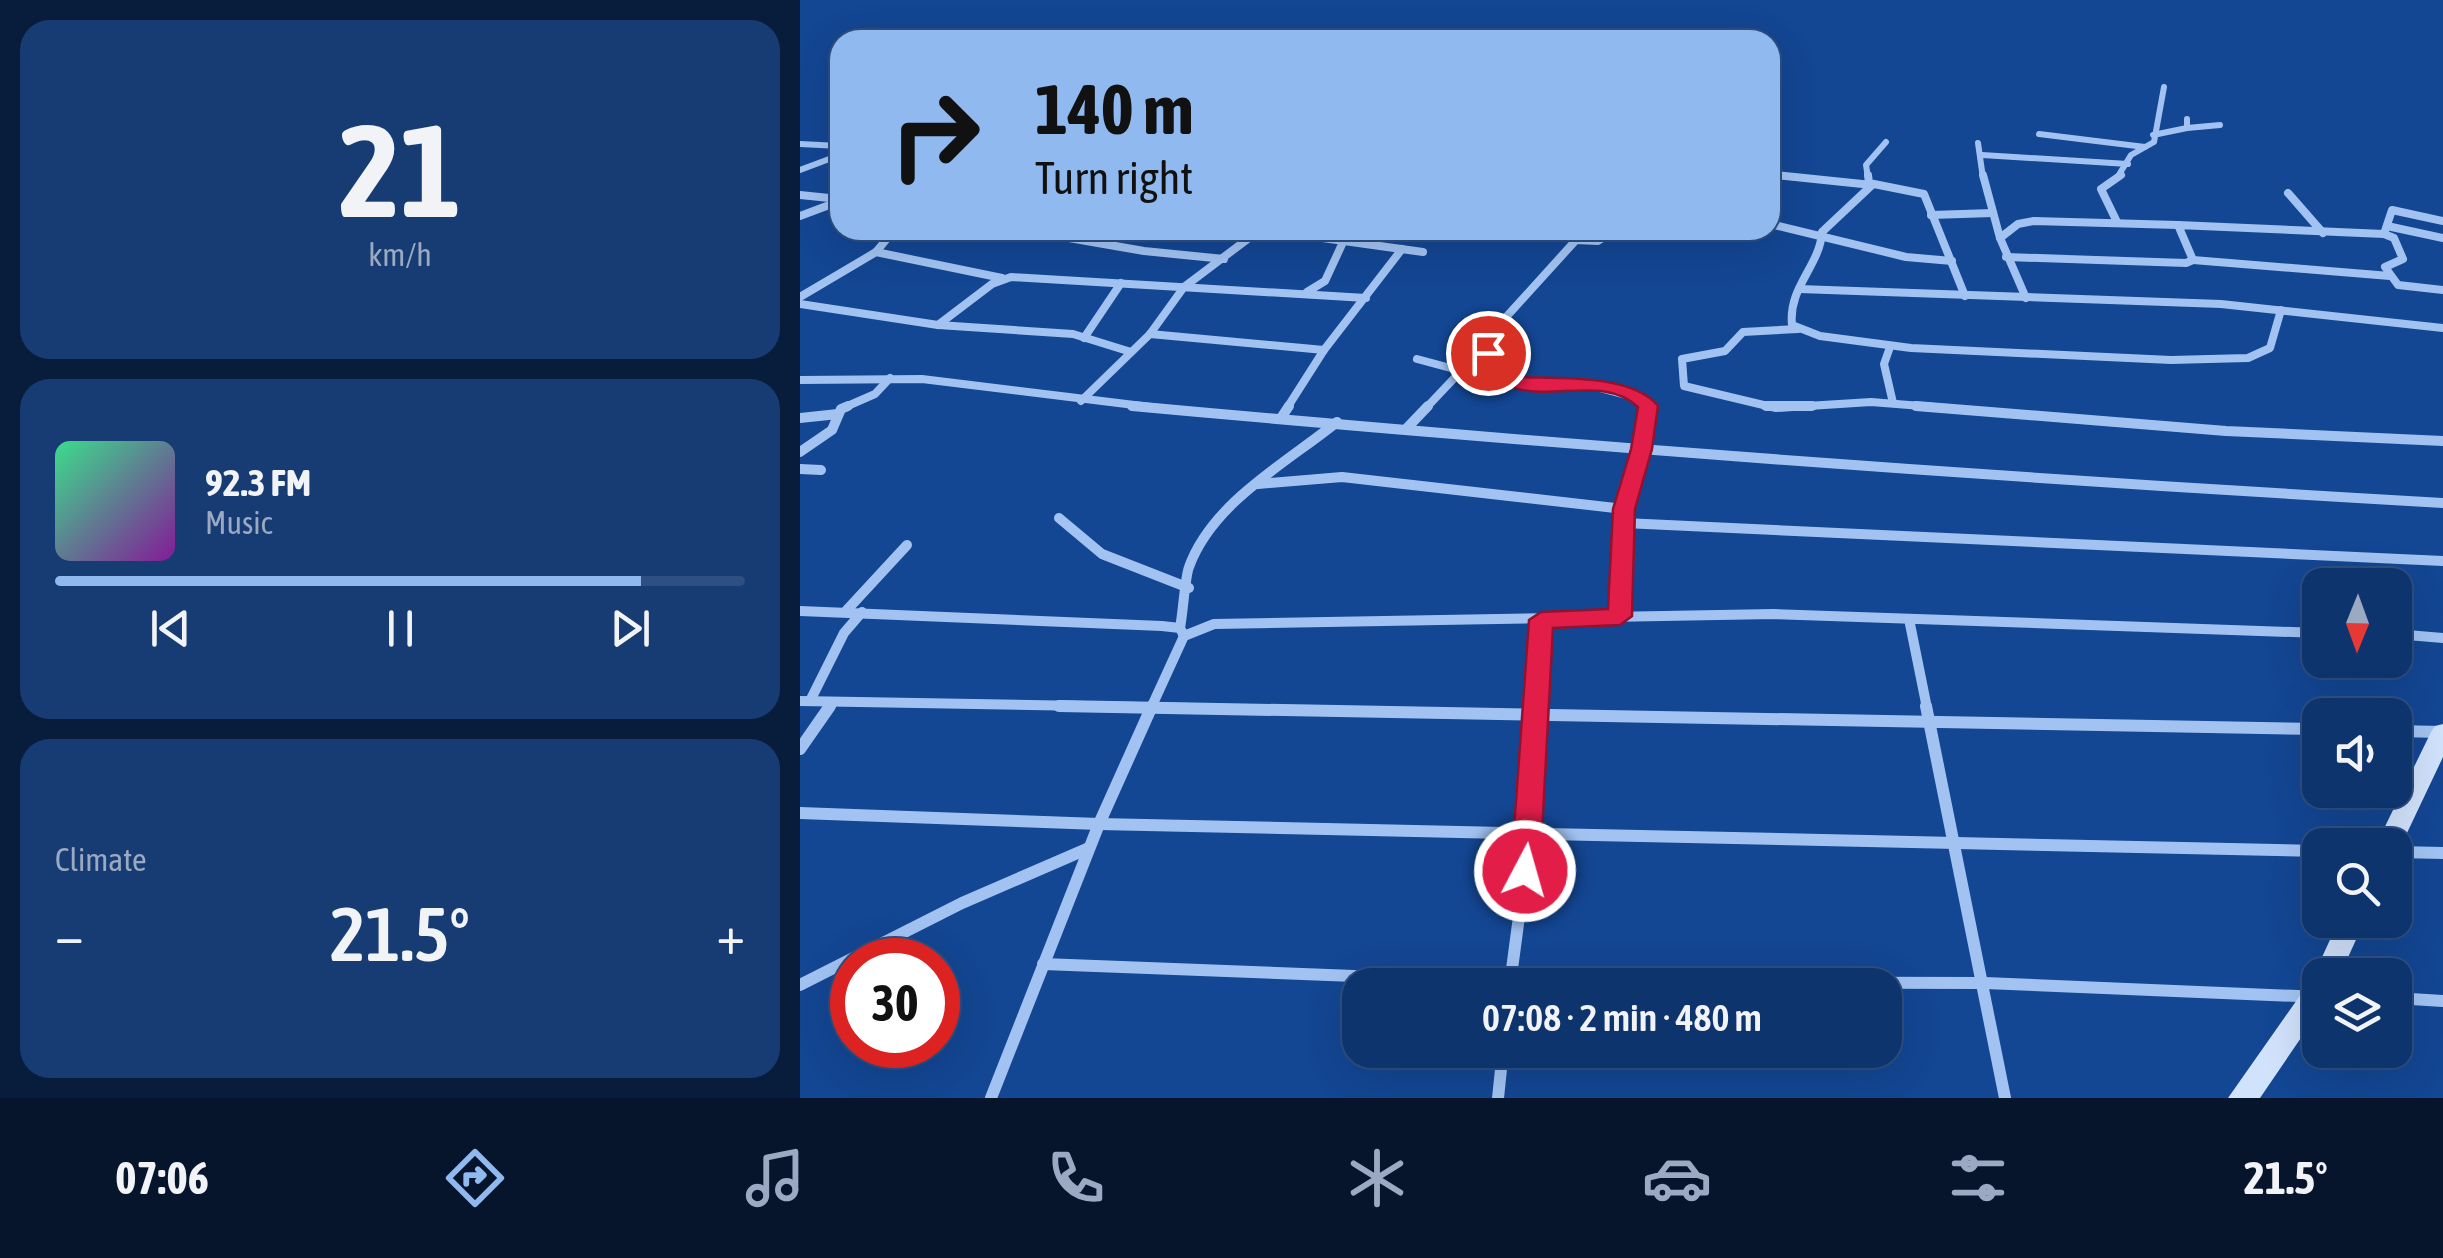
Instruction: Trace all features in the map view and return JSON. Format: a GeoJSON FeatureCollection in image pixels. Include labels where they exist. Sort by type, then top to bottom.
{"type":"FeatureCollection","features":[{"type":"Feature","properties":{"kind":"street"},"geometry":{"type":"LineString","coordinates":[[2117,222],[2101,189],[2123,174],[2131,156],[2154,142],[2160,122],[2158,98],[2164,88]]}},
{"type":"Feature","properties":{"kind":"street"},"geometry":{"type":"LineString","coordinates":[[2153,135],[2187,124],[2220,124]]}},
{"type":"Feature","properties":{"kind":"street"},"geometry":{"type":"LineString","coordinates":[[2039,134],[2146,147]]}},
{"type":"Feature","properties":{"kind":"street"},"geometry":{"type":"LineString","coordinates":[[1872,185],[1866,165],[1886,142]]}},
{"type":"Feature","properties":{"kind":"street"},"geometry":{"type":"LineString","coordinates":[[1978,143],[2006,258],[2026,298]]}},
{"type":"Feature","properties":{"kind":"street"},"geometry":{"type":"LineString","coordinates":[[800,144],[830,146]]}},
{"type":"Feature","properties":{"kind":"street"},"geometry":{"type":"LineString","coordinates":[[1982,155],[2128,164]]}},
{"type":"Feature","properties":{"kind":"street"},"geometry":{"type":"LineString","coordinates":[[800,170],[830,159]]}},
{"type":"Feature","properties":{"kind":"street"},"geometry":{"type":"LineString","coordinates":[[1780,176],[1920,190],[1965,296]]}},
{"type":"Feature","properties":{"kind":"street"},"geometry":{"type":"LineString","coordinates":[[1798,330],[1792,324],[1789,305],[1810,261],[1821,250],[1822,232],[1872,185]]}},
{"type":"Feature","properties":{"kind":"street"},"geometry":{"type":"LineString","coordinates":[[2288,193],[2303,205],[2323,233]]}},
{"type":"Feature","properties":{"kind":"street"},"geometry":{"type":"LineString","coordinates":[[800,196],[830,199]]}},
{"type":"Feature","properties":{"kind":"street"},"geometry":{"type":"LineString","coordinates":[[800,216],[830,204]]}},
{"type":"Feature","properties":{"kind":"street"},"geometry":{"type":"LineString","coordinates":[[2386,230],[2395,209],[2443,221]]}},
{"type":"Feature","properties":{"kind":"street"},"geometry":{"type":"LineString","coordinates":[[1931,215],[1993,213]]}},
{"type":"Feature","properties":{"kind":"street"},"geometry":{"type":"LineString","coordinates":[[2000,238],[2018,224],[2034,221],[2323,233],[2386,230],[2443,238]]}},
{"type":"Feature","properties":{"kind":"street"},"geometry":{"type":"LineString","coordinates":[[2178,225],[2193,260]]}},
{"type":"Feature","properties":{"kind":"street"},"geometry":{"type":"LineString","coordinates":[[1780,226],[1822,232],[1912,260],[1952,261]]}},
{"type":"Feature","properties":{"kind":"street"},"geometry":{"type":"LineString","coordinates":[[2386,230],[2403,259],[2386,264],[2390,276]]}},
{"type":"Feature","properties":{"kind":"street"},"geometry":{"type":"LineString","coordinates":[[800,300],[876,252],[886,240]]}},
{"type":"Feature","properties":{"kind":"street"},"geometry":{"type":"LineString","coordinates":[[1080,240],[1224,258]]}},
{"type":"Feature","properties":{"kind":"street"},"geometry":{"type":"LineString","coordinates":[[1081,401],[1150,334],[1184,287],[1246,240]]}},
{"type":"Feature","properties":{"kind":"street"},"geometry":{"type":"LineString","coordinates":[[1302,294],[1325,281],[1344,240],[1423,252]]}},
{"type":"Feature","properties":{"kind":"street"},"geometry":{"type":"LineString","coordinates":[[1510,383],[1496,370],[1488,353],[1498,326],[1576,240]]}},
{"type":"Feature","properties":{"kind":"street"},"geometry":{"type":"LineString","coordinates":[[1281,418],[1324,350],[1402,248]]}},
{"type":"Feature","properties":{"kind":"street"},"geometry":{"type":"LineString","coordinates":[[876,252],[1002,278],[1366,298]]}},
{"type":"Feature","properties":{"kind":"street"},"geometry":{"type":"LineString","coordinates":[[2006,258],[2193,260],[2390,276],[2408,288],[2443,290]]}},
{"type":"Feature","properties":{"kind":"street"},"geometry":{"type":"LineString","coordinates":[[938,325],[1002,278]]}},
{"type":"Feature","properties":{"kind":"street"},"geometry":{"type":"LineString","coordinates":[[1084,338],[1089,324],[1121,283]]}},
{"type":"Feature","properties":{"kind":"street"},"geometry":{"type":"LineString","coordinates":[[1799,290],[2281,310],[2443,328]]}},
{"type":"Feature","properties":{"kind":"street"},"geometry":{"type":"LineString","coordinates":[[800,300],[938,325],[1084,338],[1131,352]]}},
{"type":"Feature","properties":{"kind":"street"},"geometry":{"type":"LineString","coordinates":[[2281,310],[2270,348],[2248,358],[2147,360],[1890,347],[1798,330],[1743,332],[1724,350],[1682,359],[1684,386],[1776,408],[1818,402],[1893,404],[2226,431],[2443,442]]}},
{"type":"Feature","properties":{"kind":"street"},"geometry":{"type":"LineString","coordinates":[[1150,334],[1324,350]]}},
{"type":"Feature","properties":{"kind":"street"},"geometry":{"type":"LineString","coordinates":[[1890,347],[1884,364],[1893,404]]}},
{"type":"Feature","properties":{"kind":"street"},"geometry":{"type":"LineString","coordinates":[[1418,360],[1510,383],[1592,386],[1638,396],[1648,406],[1642,449],[1624,509],[1620,616]]}},
{"type":"Feature","properties":{"kind":"street"},"geometry":{"type":"LineString","coordinates":[[1407,428],[1461,371]]}},
{"type":"Feature","properties":{"kind":"street"},"geometry":{"type":"LineString","coordinates":[[800,418],[838,414],[875,394],[890,378]]}},
{"type":"Feature","properties":{"kind":"street"},"geometry":{"type":"LineString","coordinates":[[800,380],[890,378],[1081,401],[1407,428],[1511,441],[1996,478],[2443,503]]}},
{"type":"Feature","properties":{"kind":"street"},"geometry":{"type":"LineString","coordinates":[[800,452],[832,430],[838,414]]}},
{"type":"Feature","properties":{"kind":"street"},"geometry":{"type":"LineString","coordinates":[[991,1098],[1089,848],[1182,632],[1189,588],[1187,571],[1212,522],[1338,422]]}},
{"type":"Feature","properties":{"kind":"street"},"geometry":{"type":"LineString","coordinates":[[800,468],[822,470]]}},
{"type":"Feature","properties":{"kind":"street"},"geometry":{"type":"LineString","coordinates":[[1258,484],[1342,476],[1624,509]]}},
{"type":"Feature","properties":{"kind":"street"},"geometry":{"type":"LineString","coordinates":[[1059,518],[1070,531],[1116,562],[1189,588]]}},
{"type":"Feature","properties":{"kind":"street"},"geometry":{"type":"LineString","coordinates":[[1624,522],[2443,561]]}},
{"type":"Feature","properties":{"kind":"street"},"geometry":{"type":"LineString","coordinates":[[846,611],[907,545]]}},
{"type":"Feature","properties":{"kind":"street"},"geometry":{"type":"LineString","coordinates":[[800,610],[1182,632],[1238,622],[1774,614],[2302,632]]}},
{"type":"Feature","properties":{"kind":"street"},"geometry":{"type":"LineString","coordinates":[[862,612],[844,632],[805,701],[2302,729]]}},
{"type":"Feature","properties":{"kind":"street"},"geometry":{"type":"LineString","coordinates":[[1909,619],[2005,1098]]}},
{"type":"Feature","properties":{"kind":"street"},"geometry":{"type":"LineString","coordinates":[[1512,968],[1530,834],[1541,620]]}},
{"type":"Feature","properties":{"kind":"street"},"geometry":{"type":"LineString","coordinates":[[2412,635],[2443,638]]}},
{"type":"Feature","properties":{"kind":"street"},"geometry":{"type":"LineString","coordinates":[[800,749],[832,702]]}},
{"type":"Feature","properties":{"kind":"street"},"geometry":{"type":"LineString","coordinates":[[2397,828],[2443,732],[2412,731]]}},
{"type":"Feature","properties":{"kind":"street"},"geometry":{"type":"LineString","coordinates":[[800,814],[2302,850]]}},
{"type":"Feature","properties":{"kind":"street"},"geometry":{"type":"LineString","coordinates":[[800,985],[962,903],[1089,848]]}},
{"type":"Feature","properties":{"kind":"street"},"geometry":{"type":"LineString","coordinates":[[2412,852],[2443,853]]}},
{"type":"Feature","properties":{"kind":"street"},"geometry":{"type":"LineString","coordinates":[[1043,964],[1342,976]]}},
{"type":"Feature","properties":{"kind":"street"},"geometry":{"type":"LineString","coordinates":[[1902,984],[2302,989]]}},
{"type":"Feature","properties":{"kind":"street"},"geometry":{"type":"LineString","coordinates":[[2412,999],[2443,1001]]}},
{"type":"Feature","properties":{"kind":"street"},"geometry":{"type":"LineString","coordinates":[[2243,1098],[2302,1014]]}},
{"type":"Feature","properties":{"kind":"street"},"geometry":{"type":"LineString","coordinates":[[1498,1098],[1501,1068]]}},
{"type":"Feature","properties":{"kind":"route"},"geometry":{"type":"LineString","coordinates":[[1488,353],[1496,370],[1510,383],[1592,386],[1630,393],[1645,400],[1648,406],[1642,449],[1624,509],[1620,616],[1541,620],[1525,871]]}}]}
